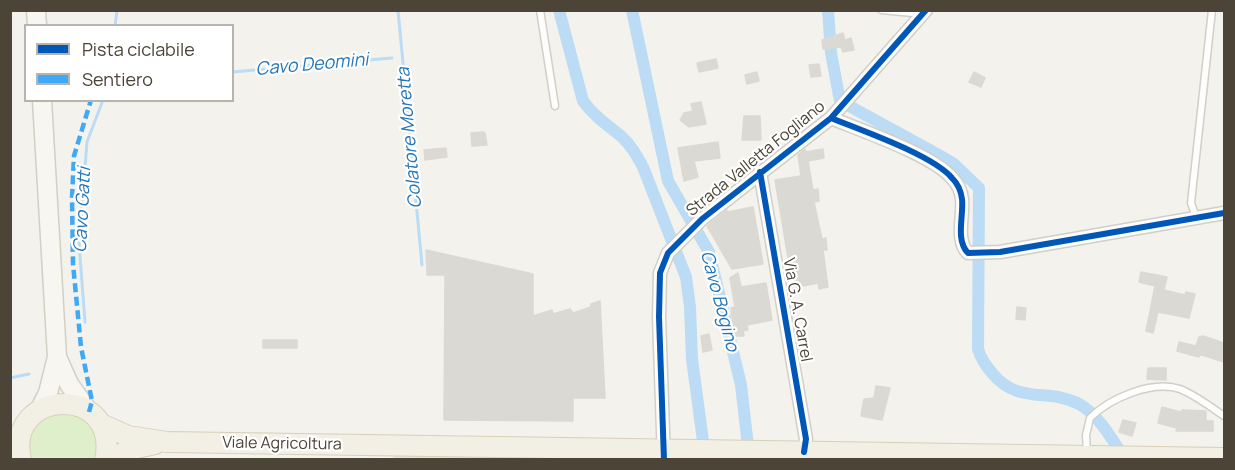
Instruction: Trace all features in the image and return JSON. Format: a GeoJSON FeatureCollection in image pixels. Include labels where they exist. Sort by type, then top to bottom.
{"type":"FeatureCollection","features":[{"type":"Feature","properties":{"kind":"main road"},"geometry":{"type":"LineString","coordinates":[[21,459],[20,436],[26,420],[48,393],[57,357],[42,102]]}},
{"type":"Feature","properties":{"kind":"main road"},"geometry":{"type":"LineString","coordinates":[[57,357],[69,384],[95,418]]}},
{"type":"Feature","properties":{"kind":"main road","name":"Viale Agricoltura"},"geometry":{"type":"LineString","coordinates":[[26,420],[57,404],[65,403],[80,406],[95,418],[129,436],[167,442],[664,454],[691,449],[1052,457],[1087,455],[1224,458]]}},
{"type":"Feature","properties":{"kind":"main road","name":"Viale Agricoltura"},"geometry":{"type":"LineString","coordinates":[[95,418],[107,441],[107,459],[128,450],[167,442]]}},
{"type":"Feature","properties":{"kind":"street","name":"Strada Valletta Fogliano"},"geometry":{"type":"LineString","coordinates":[[664,454],[659,317],[660,273],[670,251],[695,226],[834,114],[925,12]]}},
{"type":"Feature","properties":{"kind":"street"},"geometry":{"type":"LineString","coordinates":[[834,114],[946,172],[958,185],[962,198],[963,247],[968,253],[1060,243],[1224,213]]}},
{"type":"Feature","properties":{"kind":"street","name":"Via G. A. Carrel"},"geometry":{"type":"LineString","coordinates":[[760,172],[806,439],[804,452]]}},
{"type":"Feature","properties":{"kind":"lane"},"geometry":{"type":"LineString","coordinates":[[540,10],[555,106]]}},
{"type":"Feature","properties":{"kind":"lane"},"geometry":{"type":"LineString","coordinates":[[881,10],[925,12]]}},
{"type":"Feature","properties":{"kind":"lane"},"geometry":{"type":"LineString","coordinates":[[1196,217],[1191,204],[1212,10]]}},
{"type":"Feature","properties":{"kind":"lane"},"geometry":{"type":"LineString","coordinates":[[1087,455],[1086,435],[1090,418],[1096,411],[1144,388],[1161,386],[1181,390],[1224,416]]}},
{"type":"Feature","properties":{"kind":"shaded area"},"geometry":{"type":"Polygon","coordinates":[[[394,456],[656,459],[393,460],[394,456]]]}},
{"type":"Feature","properties":{"kind":"green space"},"geometry":{"type":"Polygon","coordinates":[[[52,411],[85,417],[99,438],[97,459],[29,459],[31,430],[52,411]]]}},
{"type":"Feature","properties":{"kind":"building"},"geometry":{"type":"Polygon","coordinates":[[[843,33],[845,40],[851,38],[854,50],[843,52],[841,47],[823,49],[822,40],[843,33]]]}},
{"type":"Feature","properties":{"kind":"building"},"geometry":{"type":"Polygon","coordinates":[[[716,59],[718,68],[699,72],[697,63],[716,59]]]}},
{"type":"Feature","properties":{"kind":"building"},"geometry":{"type":"Polygon","coordinates":[[[819,64],[821,76],[811,77],[809,65],[819,64]]]}},
{"type":"Feature","properties":{"kind":"building"},"geometry":{"type":"Polygon","coordinates":[[[757,72],[759,81],[747,84],[745,75],[757,72]]]}},
{"type":"Feature","properties":{"kind":"building"},"geometry":{"type":"Polygon","coordinates":[[[974,72],[985,78],[981,87],[969,82],[974,72]]]}},
{"type":"Feature","properties":{"kind":"building"},"geometry":{"type":"Polygon","coordinates":[[[701,102],[706,124],[689,127],[680,120],[684,113],[693,111],[691,104],[701,102]]]}},
{"type":"Feature","properties":{"kind":"building"},"geometry":{"type":"Polygon","coordinates":[[[744,116],[760,116],[761,140],[742,140],[744,116]]]}},
{"type":"Feature","properties":{"kind":"building"},"geometry":{"type":"Polygon","coordinates":[[[483,132],[487,145],[472,146],[471,133],[483,132]]]}},
{"type":"Feature","properties":{"kind":"building"},"geometry":{"type":"Polygon","coordinates":[[[718,142],[720,158],[694,161],[698,177],[684,181],[678,148],[718,142]]]}},
{"type":"Feature","properties":{"kind":"building"},"geometry":{"type":"Polygon","coordinates":[[[446,148],[447,157],[425,160],[424,150],[446,148]]]}},
{"type":"Feature","properties":{"kind":"building"},"geometry":{"type":"Polygon","coordinates":[[[805,149],[806,152],[823,149],[824,158],[808,161],[813,190],[818,189],[819,201],[814,202],[822,239],[826,238],[827,250],[823,250],[828,287],[819,289],[818,283],[793,288],[775,180],[801,176],[798,155],[805,149]]]}},
{"type":"Feature","properties":{"kind":"building"},"geometry":{"type":"Polygon","coordinates":[[[753,207],[763,264],[732,269],[707,226],[727,210],[727,212],[753,207]]]}},
{"type":"Feature","properties":{"kind":"building"},"geometry":{"type":"Polygon","coordinates":[[[426,250],[533,274],[533,316],[552,310],[553,314],[570,309],[573,313],[591,307],[591,304],[600,301],[605,398],[573,398],[573,421],[444,420],[445,275],[427,275],[426,250]]]}},
{"type":"Feature","properties":{"kind":"building"},"geometry":{"type":"Polygon","coordinates":[[[1141,272],[1167,277],[1164,290],[1185,295],[1186,292],[1195,294],[1189,318],[1158,312],[1153,333],[1146,331],[1155,286],[1139,282],[1141,272]]]}},
{"type":"Feature","properties":{"kind":"building"},"geometry":{"type":"Polygon","coordinates":[[[738,273],[741,287],[766,283],[772,320],[747,325],[748,330],[743,331],[744,336],[734,336],[731,308],[735,307],[730,278],[738,273]]]}},
{"type":"Feature","properties":{"kind":"building"},"geometry":{"type":"Polygon","coordinates":[[[1017,307],[1026,308],[1025,320],[1016,319],[1017,307]]]}},
{"type":"Feature","properties":{"kind":"building"},"geometry":{"type":"Polygon","coordinates":[[[709,334],[712,350],[703,352],[701,336],[709,334]]]}},
{"type":"Feature","properties":{"kind":"building"},"geometry":{"type":"Polygon","coordinates":[[[1203,336],[1224,343],[1224,362],[1199,354],[1199,357],[1177,351],[1179,342],[1196,346],[1199,337],[1203,336]]]}},
{"type":"Feature","properties":{"kind":"building"},"geometry":{"type":"Polygon","coordinates":[[[263,340],[297,340],[297,348],[263,348],[263,340]]]}},
{"type":"Feature","properties":{"kind":"building"},"geometry":{"type":"Polygon","coordinates":[[[1148,368],[1166,368],[1166,380],[1147,379],[1148,368]]]}},
{"type":"Feature","properties":{"kind":"building"},"geometry":{"type":"Polygon","coordinates":[[[876,386],[890,388],[882,420],[861,416],[864,399],[874,398],[876,386]]]}},
{"type":"Feature","properties":{"kind":"building"},"geometry":{"type":"Polygon","coordinates":[[[1162,407],[1181,412],[1182,410],[1206,411],[1206,421],[1213,421],[1213,431],[1176,431],[1177,428],[1158,423],[1162,407]]]}},
{"type":"Feature","properties":{"kind":"building"},"geometry":{"type":"Polygon","coordinates":[[[1123,420],[1136,423],[1132,436],[1119,432],[1123,420]]]}},
{"type":"Feature","properties":{"kind":"waterway","name":"Cavo Gatti"},"geometry":{"type":"LineString","coordinates":[[115,24],[117,10]]}},
{"type":"Feature","properties":{"kind":"waterway","name":"Colatore Moretta"},"geometry":{"type":"LineString","coordinates":[[398,10],[422,265]]}},
{"type":"Feature","properties":{"kind":"waterway"},"geometry":{"type":"LineString","coordinates":[[559,10],[583,101],[625,139],[643,167],[686,277],[690,307],[692,359],[705,456]]}},
{"type":"Feature","properties":{"kind":"waterway","name":"Cavo Bogino"},"geometry":{"type":"LineString","coordinates":[[632,10],[668,181],[709,252],[741,385],[749,455]]}},
{"type":"Feature","properties":{"kind":"waterway"},"geometry":{"type":"LineString","coordinates":[[828,10],[831,53],[840,101],[954,164],[979,188],[978,349],[986,365],[1002,383],[1013,389],[1024,393],[1058,397],[1081,405],[1100,423],[1125,459]]}},
{"type":"Feature","properties":{"kind":"waterway","name":"Cavo Deomini"},"geometry":{"type":"LineString","coordinates":[[234,72],[392,58]]}},
{"type":"Feature","properties":{"kind":"waterway","name":"Cavo Gatti"},"geometry":{"type":"LineString","coordinates":[[85,322],[79,243],[87,142],[102,102]]}},
{"type":"Feature","properties":{"kind":"waterway","name":"Cavo Gatti"},"geometry":{"type":"LineString","coordinates":[[10,378],[29,374]]}},
{"type":"Feature","properties":{"kind":"marked path"},"geometry":{"type":"LineString","coordinates":[[89,412],[92,401],[81,347],[73,264],[72,198],[74,156],[90,102]]}},
{"type":"Feature","properties":{"kind":"cycle path"},"geometry":{"type":"LineString","coordinates":[[664,460],[659,317],[660,273],[668,253],[702,219],[831,118],[926,10]]}},
{"type":"Feature","properties":{"kind":"cycle path"},"geometry":{"type":"LineString","coordinates":[[831,118],[913,152],[943,169],[956,182],[961,196],[961,234],[964,248],[968,253],[1000,252],[1224,213]]}},
{"type":"Feature","properties":{"kind":"cycle path"},"geometry":{"type":"LineString","coordinates":[[760,172],[806,439],[804,452]]}}]}
